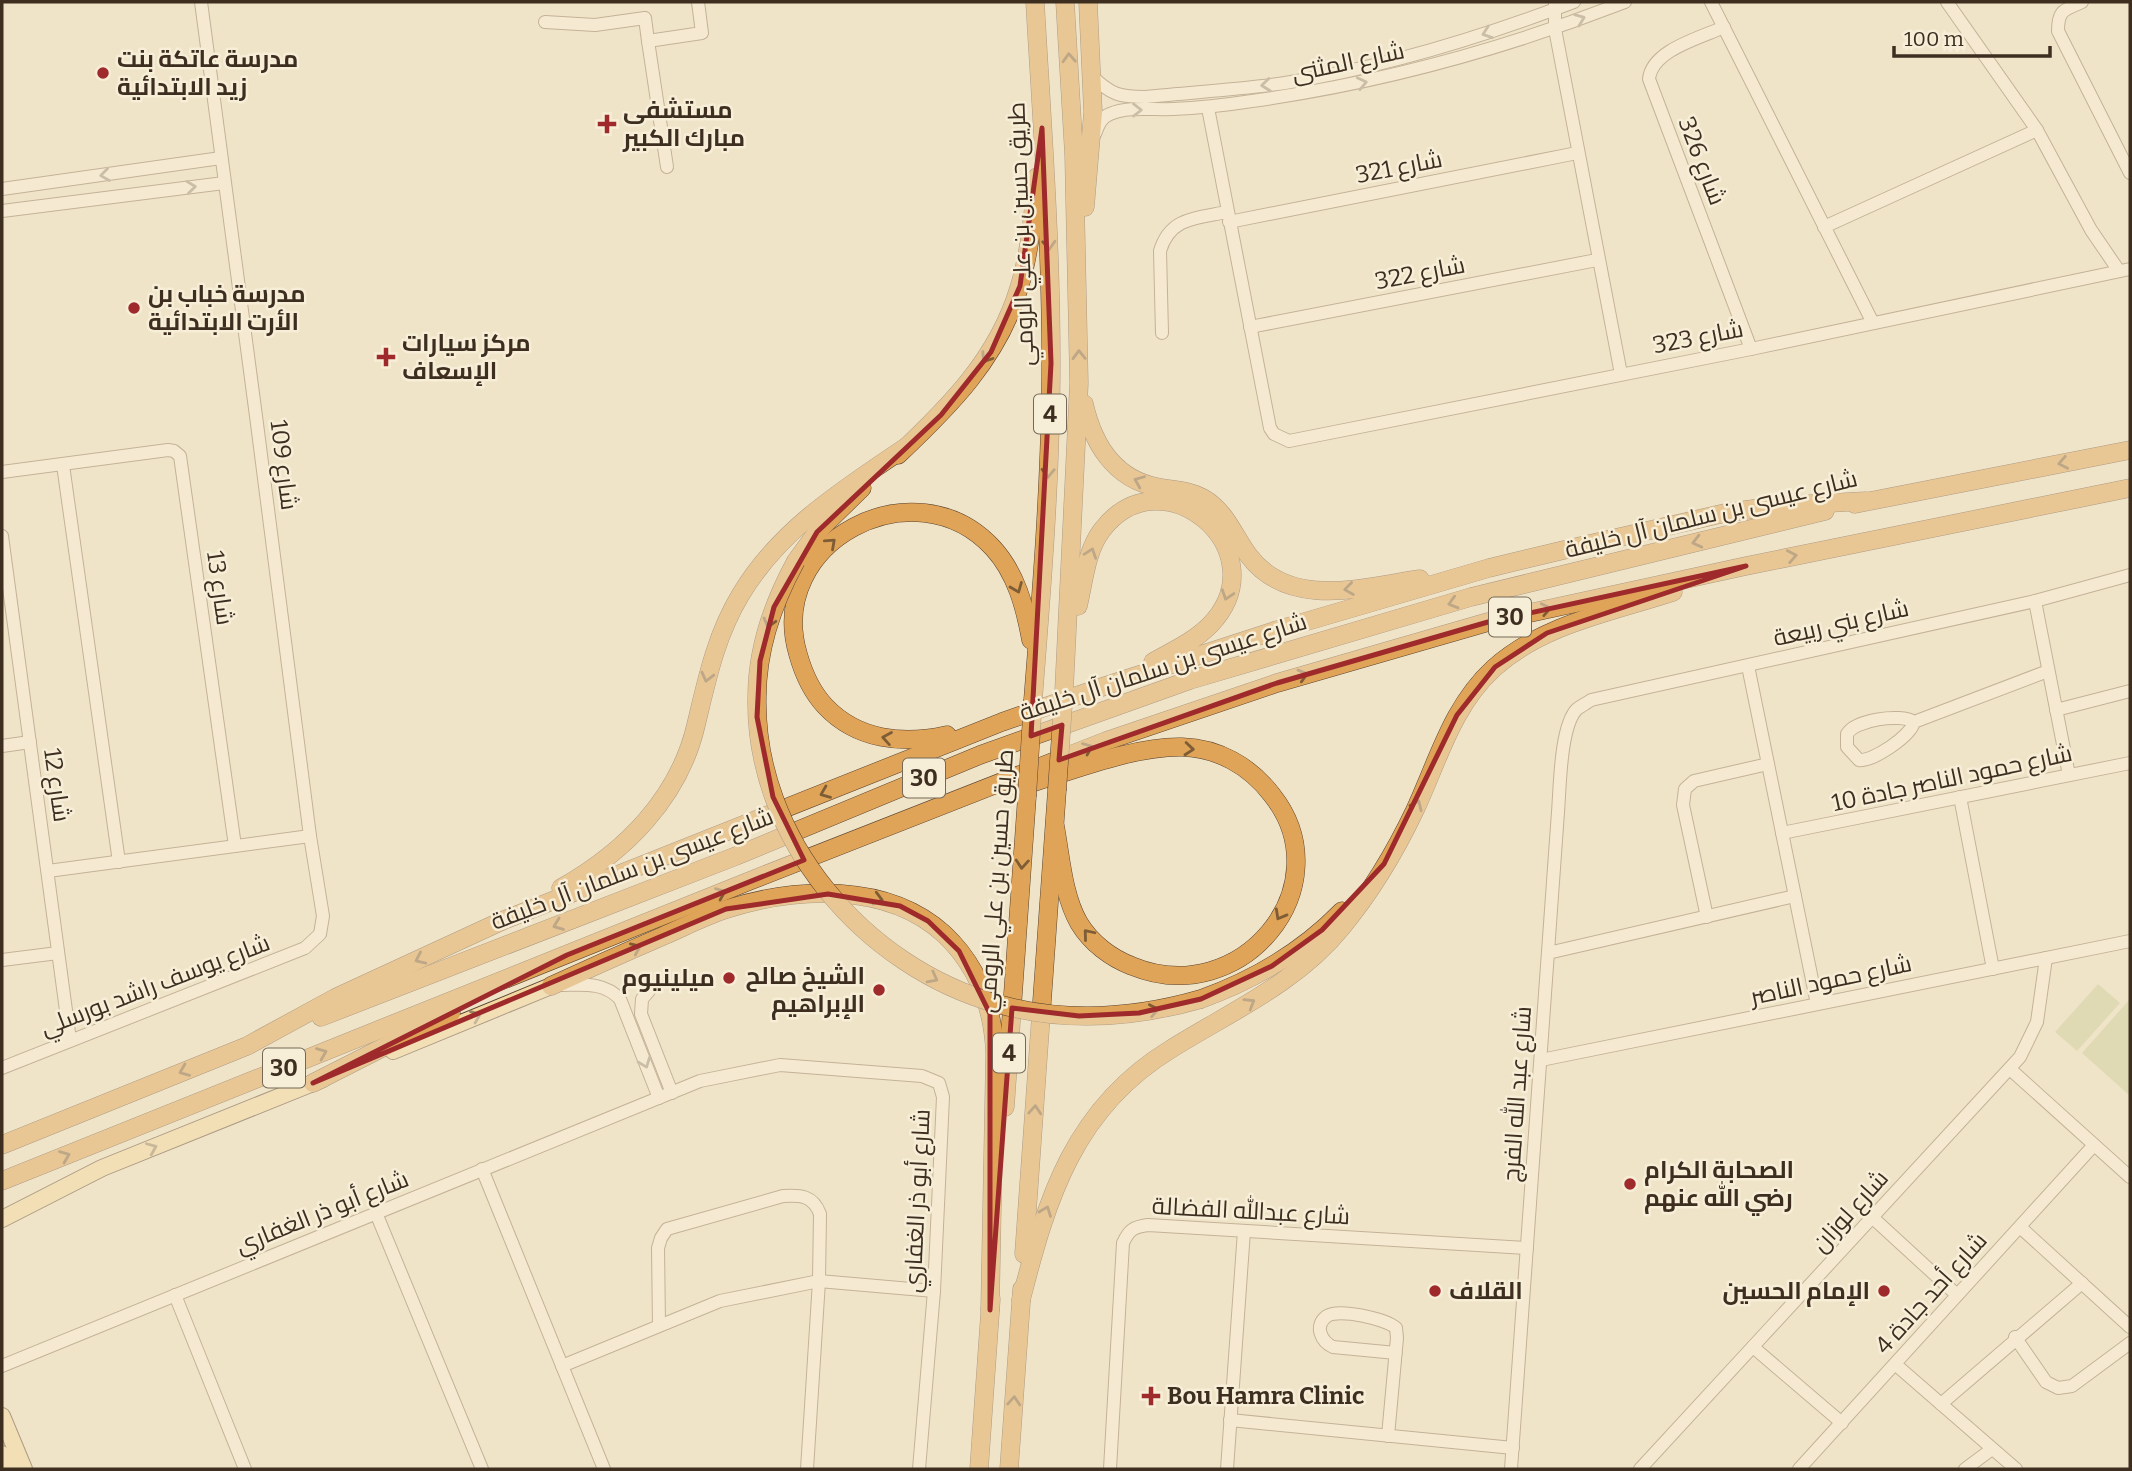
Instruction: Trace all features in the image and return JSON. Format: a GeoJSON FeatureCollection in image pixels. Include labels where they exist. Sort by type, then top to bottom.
{"type":"FeatureCollection","features":[{"type":"Feature","properties":{"kind":"highway","name":"طريق حسين بن علي الرومي"},"geometry":{"type":"LineString","coordinates":[[979,1469],[1049,474],[1050,251],[1035,2]]}},
{"type":"Feature","properties":{"kind":"highway","name":"4"},"geometry":{"type":"LineString","coordinates":[[1009,1469],[1058,790],[1079,383],[1065,2]]}},
{"type":"Feature","properties":{"kind":"highway"},"geometry":{"type":"LineString","coordinates":[[1077,273],[1091,148],[1092,76],[1088,2]]}},
{"type":"Feature","properties":{"kind":"highway"},"geometry":{"type":"LineString","coordinates":[[1042,128],[1030,237],[1020,286],[1008,321],[991,352],[968,386],[941,415],[824,524],[796,561],[774,607],[757,682],[758,728],[767,777],[780,816],[807,864],[839,904],[874,938],[908,963],[945,984],[995,1003],[1050,1014],[1100,1016],[1149,1012],[1201,999],[1253,976],[1307,942],[1336,917],[1384,864]]}},
{"type":"Feature","properties":{"kind":"highway"},"geometry":{"type":"LineString","coordinates":[[1079,383],[1096,441],[1116,467],[1124,474],[1150,486],[1185,491],[1204,498],[1224,516],[1256,564],[1285,583],[1307,590],[1330,592],[1489,568]]}},
{"type":"Feature","properties":{"kind":"highway"},"geometry":{"type":"LineString","coordinates":[[504,920],[583,876],[614,853],[642,826],[663,798],[681,766],[696,725],[717,643],[751,578],[777,546],[808,517],[906,447]]}},
{"type":"Feature","properties":{"kind":"highway","name":"شارع عيسى بن سلمان آل خليفة"},"geometry":{"type":"LineString","coordinates":[[247,1046],[723,861],[980,755],[1190,680],[1471,597],[1866,501],[2130,450]]}},
{"type":"Feature","properties":{"kind":"highway","name":"شارع عيسى بن سلمان آل خليفة"},"geometry":{"type":"LineString","coordinates":[[567,955],[1106,741],[1277,683],[1488,622],[1746,566],[2130,488]]}},
{"type":"Feature","properties":{"kind":"highway"},"geometry":{"type":"LineString","coordinates":[[247,1046],[335,998],[504,920],[1002,722],[1102,687],[1276,630],[1489,568],[1725,513],[1774,506],[1866,501]]}},
{"type":"Feature","properties":{"kind":"highway"},"geometry":{"type":"LineString","coordinates":[[1065,668],[1087,564],[1101,531],[1119,514],[1145,503],[1173,503],[1195,511],[1217,530],[1229,555],[1231,577],[1223,607],[1214,621],[1197,636],[1102,687]]}},
{"type":"Feature","properties":{"kind":"highway"},"geometry":{"type":"LineString","coordinates":[[1002,722],[932,738],[890,740],[854,727],[832,713],[807,678],[794,635],[794,615],[799,594],[813,564],[834,539],[871,518],[914,512],[938,515],[959,522],[977,533],[994,549],[1016,584],[1028,626],[1036,670]]}},
{"type":"Feature","properties":{"kind":"highway"},"geometry":{"type":"LineString","coordinates":[[1021,1300],[1040,1227],[1055,1187],[1070,1154],[1109,1100],[1136,1074],[1168,1050],[1256,1000],[1301,967],[1340,929],[1384,864],[1415,810],[1444,741],[1461,709],[1483,678],[1510,655],[1547,633],[1746,566]]}},
{"type":"Feature","properties":{"kind":"highway"},"geometry":{"type":"LineString","coordinates":[[910,819],[1138,752],[1168,748],[1198,749],[1238,763],[1260,780],[1278,801],[1293,839],[1293,879],[1276,923],[1259,944],[1239,960],[1204,974],[1179,978],[1157,975],[1118,960],[1084,932],[1070,900],[1055,826]]}},
{"type":"Feature","properties":{"kind":"highway"},"geometry":{"type":"LineString","coordinates":[[551,986],[713,914],[759,900],[828,894],[865,896],[900,905],[928,921],[950,940],[968,962],[981,987],[992,1025],[995,1053],[990,1310]]}},
{"type":"Feature","properties":{"kind":"highway"},"geometry":{"type":"LineString","coordinates":[[313,1083],[567,955]]}},
{"type":"Feature","properties":{"kind":"highway","name":"30"},"geometry":{"type":"LineString","coordinates":[[2,1181],[567,955]]}},
{"type":"Feature","properties":{"kind":"highway","name":"30"},"geometry":{"type":"LineString","coordinates":[[2,1144],[247,1046]]}},
{"type":"Feature","properties":{"kind":"main road"},"geometry":{"type":"LineString","coordinates":[[2,1219],[102,1168],[551,986]]}},
{"type":"Feature","properties":{"kind":"main road"},"geometry":{"type":"LineString","coordinates":[[2,1416],[24,1469]]}},
{"type":"Feature","properties":{"kind":"main road"},"geometry":{"type":"LineString","coordinates":[[2,1454],[8,1469]]}},
{"type":"Feature","properties":{"kind":"street","name":"شارع 109"},"geometry":{"type":"LineString","coordinates":[[201,2],[310,836],[323,916],[320,934]]}},
{"type":"Feature","properties":{"kind":"street"},"geometry":{"type":"LineString","coordinates":[[648,41],[702,33],[698,2]]}},
{"type":"Feature","properties":{"kind":"street","name":"شارع المثنى"},"geometry":{"type":"LineString","coordinates":[[1092,76],[1104,89],[1126,97],[1284,83],[1369,67],[1441,49],[1555,5],[1574,2]]}},
{"type":"Feature","properties":{"kind":"street","name":"شارع المثنى"},"geometry":{"type":"LineString","coordinates":[[1091,148],[1098,124],[1107,114],[1124,110],[1208,107],[1370,82],[1466,57],[1555,29],[1625,2]]}},
{"type":"Feature","properties":{"kind":"street"},"geometry":{"type":"LineString","coordinates":[[1711,2],[1873,323]]}},
{"type":"Feature","properties":{"kind":"street"},"geometry":{"type":"LineString","coordinates":[[1947,2],[2037,131],[2091,230],[2124,270]]}},
{"type":"Feature","properties":{"kind":"street"},"geometry":{"type":"LineString","coordinates":[[2082,2],[2063,10],[2058,18],[2058,31],[2130,172]]}},
{"type":"Feature","properties":{"kind":"street"},"geometry":{"type":"LineString","coordinates":[[1555,5],[1555,29],[1620,374]]}},
{"type":"Feature","properties":{"kind":"street"},"geometry":{"type":"LineString","coordinates":[[545,22],[595,25],[645,18],[667,167]]}},
{"type":"Feature","properties":{"kind":"street","name":"شارع 326"},"geometry":{"type":"LineString","coordinates":[[1724,27],[1664,54],[1650,69],[1649,79],[1751,349]]}},
{"type":"Feature","properties":{"kind":"street"},"geometry":{"type":"LineString","coordinates":[[1208,107],[1250,327]]}},
{"type":"Feature","properties":{"kind":"street"},"geometry":{"type":"LineString","coordinates":[[1824,227],[2037,131]]}},
{"type":"Feature","properties":{"kind":"street","name":"شارع 321"},"geometry":{"type":"LineString","coordinates":[[1162,333],[1160,251],[1164,239],[1175,226],[1189,219],[1228,217],[1577,153]]}},
{"type":"Feature","properties":{"kind":"street"},"geometry":{"type":"LineString","coordinates":[[2,190],[221,158]]}},
{"type":"Feature","properties":{"kind":"street"},"geometry":{"type":"LineString","coordinates":[[61,203],[96,193],[160,185],[167,177],[156,168]]}},
{"type":"Feature","properties":{"kind":"street"},"geometry":{"type":"LineString","coordinates":[[2,211],[224,183]]}},
{"type":"Feature","properties":{"kind":"street","name":"شارع 322"},"geometry":{"type":"LineString","coordinates":[[1250,327],[1597,260]]}},
{"type":"Feature","properties":{"kind":"street","name":"شارع 323"},"geometry":{"type":"LineString","coordinates":[[1250,327],[1270,428],[1274,434],[1289,441],[1751,349],[2124,270]]}},
{"type":"Feature","properties":{"kind":"street","name":"شارع 13"},"geometry":{"type":"LineString","coordinates":[[2,472],[168,450],[180,456],[235,846]]}},
{"type":"Feature","properties":{"kind":"street"},"geometry":{"type":"LineString","coordinates":[[63,465],[119,862]]}},
{"type":"Feature","properties":{"kind":"street","name":"شارع 12"},"geometry":{"type":"LineString","coordinates":[[2,536],[8,625],[30,742],[70,1040]]}},
{"type":"Feature","properties":{"kind":"street","name":"شارع بني ربيعة"},"geometry":{"type":"LineString","coordinates":[[1569,723],[1576,710],[1591,700],[2035,601],[2130,575]]}},
{"type":"Feature","properties":{"kind":"street"},"geometry":{"type":"LineString","coordinates":[[2035,601],[2069,775]]}},
{"type":"Feature","properties":{"kind":"street"},"geometry":{"type":"LineString","coordinates":[[1748,666],[1817,1004]]}},
{"type":"Feature","properties":{"kind":"street"},"geometry":{"type":"LineString","coordinates":[[1914,722],[2048,671]]}},
{"type":"Feature","properties":{"kind":"street"},"geometry":{"type":"LineString","coordinates":[[2056,709],[2130,691]]}},
{"type":"Feature","properties":{"kind":"street"},"geometry":{"type":"LineString","coordinates":[[1894,717],[1914,722],[1905,737],[1869,760],[1862,761],[1855,757],[1847,747],[1847,734],[1855,726],[1894,717]]}},
{"type":"Feature","properties":{"kind":"street","name":"شارع عبد الله الفرج"},"geometry":{"type":"LineString","coordinates":[[1511,1469],[1558,812],[1569,723]]}},
{"type":"Feature","properties":{"kind":"street"},"geometry":{"type":"LineString","coordinates":[[2,746],[30,742]]}},
{"type":"Feature","properties":{"kind":"street","name":"شارع حمود الناصر جادة 10"},"geometry":{"type":"LineString","coordinates":[[1782,833],[2130,763]]}},
{"type":"Feature","properties":{"kind":"street"},"geometry":{"type":"LineString","coordinates":[[1707,916],[1684,805],[1685,789],[1694,781],[1768,764]]}},
{"type":"Feature","properties":{"kind":"street"},"geometry":{"type":"LineString","coordinates":[[1960,797],[1993,968]]}},
{"type":"Feature","properties":{"kind":"street"},"geometry":{"type":"LineString","coordinates":[[48,871],[310,836]]}},
{"type":"Feature","properties":{"kind":"street"},"geometry":{"type":"LineString","coordinates":[[1548,953],[1795,896]]}},
{"type":"Feature","properties":{"kind":"street","name":"شارع يوسف راشد بورسلي"},"geometry":{"type":"LineString","coordinates":[[2,1068],[306,948],[320,934]]}},
{"type":"Feature","properties":{"kind":"street","name":"شارع حمود الناصر"},"geometry":{"type":"LineString","coordinates":[[1541,1060],[2130,941]]}},
{"type":"Feature","properties":{"kind":"street"},"geometry":{"type":"LineString","coordinates":[[2,960],[58,953]]}},
{"type":"Feature","properties":{"kind":"street","name":"شارع لوزان"},"geometry":{"type":"LineString","coordinates":[[1640,1469],[2010,1069],[2037,1022],[2046,958]]}},
{"type":"Feature","properties":{"kind":"street"},"geometry":{"type":"LineString","coordinates":[[551,986],[590,984],[612,991],[620,999],[659,1098]]}},
{"type":"Feature","properties":{"kind":"street"},"geometry":{"type":"LineString","coordinates":[[629,1019],[635,1005],[647,993],[640,1004],[640,1014],[672,1093]]}},
{"type":"Feature","properties":{"kind":"street","name":"شارع أبو ذر الغفاري"},"geometry":{"type":"LineString","coordinates":[[2,1366],[700,1081],[780,1065],[922,1076],[939,1083],[943,1097],[934,1291],[919,1469]]}},
{"type":"Feature","properties":{"kind":"street"},"geometry":{"type":"LineString","coordinates":[[2010,1069],[2130,1177]]}},
{"type":"Feature","properties":{"kind":"street","name":"شارع أحد جادة 4"},"geometry":{"type":"LineString","coordinates":[[1799,1469],[2094,1145]]}},
{"type":"Feature","properties":{"kind":"street"},"geometry":{"type":"LineString","coordinates":[[482,1169],[604,1469]]}},
{"type":"Feature","properties":{"kind":"street"},"geometry":{"type":"LineString","coordinates":[[659,1325],[658,1248],[667,1229],[783,1196],[798,1195],[809,1198],[817,1205],[820,1214],[819,1281],[807,1469]]}},
{"type":"Feature","properties":{"kind":"street"},"geometry":{"type":"LineString","coordinates":[[376,1213],[482,1469]]}},
{"type":"Feature","properties":{"kind":"street"},"geometry":{"type":"LineString","coordinates":[[1873,1218],[1957,1295]]}},
{"type":"Feature","properties":{"kind":"street","name":"شارع عبدالله الفضالة"},"geometry":{"type":"LineString","coordinates":[[1110,1469],[1123,1243],[1135,1227],[1148,1225],[1527,1248]]}},
{"type":"Feature","properties":{"kind":"street"},"geometry":{"type":"LineString","coordinates":[[2020,1227],[2130,1327]]}},
{"type":"Feature","properties":{"kind":"street"},"geometry":{"type":"LineString","coordinates":[[1227,1469],[1244,1231]]}},
{"type":"Feature","properties":{"kind":"street"},"geometry":{"type":"LineString","coordinates":[[562,1366],[720,1301],[819,1281],[934,1291]]}},
{"type":"Feature","properties":{"kind":"street"},"geometry":{"type":"LineString","coordinates":[[1941,1404],[2081,1283]]}},
{"type":"Feature","properties":{"kind":"street"},"geometry":{"type":"LineString","coordinates":[[175,1295],[245,1469]]}},
{"type":"Feature","properties":{"kind":"street"},"geometry":{"type":"LineString","coordinates":[[1388,1436],[1396,1353],[1396,1328],[1390,1322],[1374,1317],[1334,1314],[1326,1316],[1322,1323],[1320,1331],[1326,1344],[1396,1353]]}},
{"type":"Feature","properties":{"kind":"street"},"geometry":{"type":"LineString","coordinates":[[2015,1338],[2046,1382],[2058,1388],[2072,1386],[2130,1343]]}},
{"type":"Feature","properties":{"kind":"street"},"geometry":{"type":"LineString","coordinates":[[1754,1348],[1842,1423]]}},
{"type":"Feature","properties":{"kind":"street"},"geometry":{"type":"LineString","coordinates":[[1895,1364],[2015,1469]]}},
{"type":"Feature","properties":{"kind":"street"},"geometry":{"type":"LineString","coordinates":[[1230,1420],[1513,1448]]}},
{"type":"Feature","properties":{"kind":"street"},"geometry":{"type":"LineString","coordinates":[[1965,1469],[1992,1449]]}},
{"type":"Feature","properties":{"kind":"highlighted area"},"geometry":{"type":"Polygon","coordinates":[[[1042,128],[1051,363],[1031,736],[1062,725],[1059,760],[1277,683],[1488,622],[1746,566],[1547,633],[1495,667],[1457,715],[1384,864],[1322,930],[1272,966],[1201,999],[1139,1013],[1079,1016],[1012,1008],[990,1310],[990,1014],[959,951],[928,921],[900,906],[828,894],[726,909],[313,1083],[567,955],[804,860],[773,797],[757,717],[760,661],[774,607],[817,532],[941,415],[991,352],[1020,286],[1042,128]]]}},
{"type":"Feature","properties":{"kind":"green space"},"geometry":{"type":"Polygon","coordinates":[[[2098,984],[2120,1003],[2077,1051],[2055,1032],[2098,984]]]}},
{"type":"Feature","properties":{"kind":"green space"},"geometry":{"type":"Polygon","coordinates":[[[2130,999],[2130,1093],[2129,1095],[2082,1053],[2130,999]]]}},
{"type":"Feature","properties":{"kind":"place","name":"مدرسة عاتكة بنت زيد الابتدائية"},"geometry":{"type":"Point","coordinates":[103,73]}},
{"type":"Feature","properties":{"kind":"place","name":"مستشفى مبارك الكبير"},"geometry":{"type":"Point","coordinates":[607,124]}},
{"type":"Feature","properties":{"kind":"place","name":"مدرسة خباب بن الأرت الابتدائية"},"geometry":{"type":"Point","coordinates":[134,308]}},
{"type":"Feature","properties":{"kind":"place","name":"مركز سيارات الإسعاف"},"geometry":{"type":"Point","coordinates":[386,357]}},
{"type":"Feature","properties":{"kind":"place","name":"ميلينيوم"},"geometry":{"type":"Point","coordinates":[729,978]}},
{"type":"Feature","properties":{"kind":"place","name":"الشيخ صالح الإبراهيم"},"geometry":{"type":"Point","coordinates":[879,990]}},
{"type":"Feature","properties":{"kind":"place","name":"الصحابة الكرام رضي الله عنهم"},"geometry":{"type":"Point","coordinates":[1630,1184]}},
{"type":"Feature","properties":{"kind":"place","name":"القلاف"},"geometry":{"type":"Point","coordinates":[1435,1291]}},
{"type":"Feature","properties":{"kind":"place","name":"الإمام الحسين"},"geometry":{"type":"Point","coordinates":[1884,1291]}},
{"type":"Feature","properties":{"kind":"place","name":"Bou Hamra Clinic"},"geometry":{"type":"Point","coordinates":[1151,1396]}}]}
